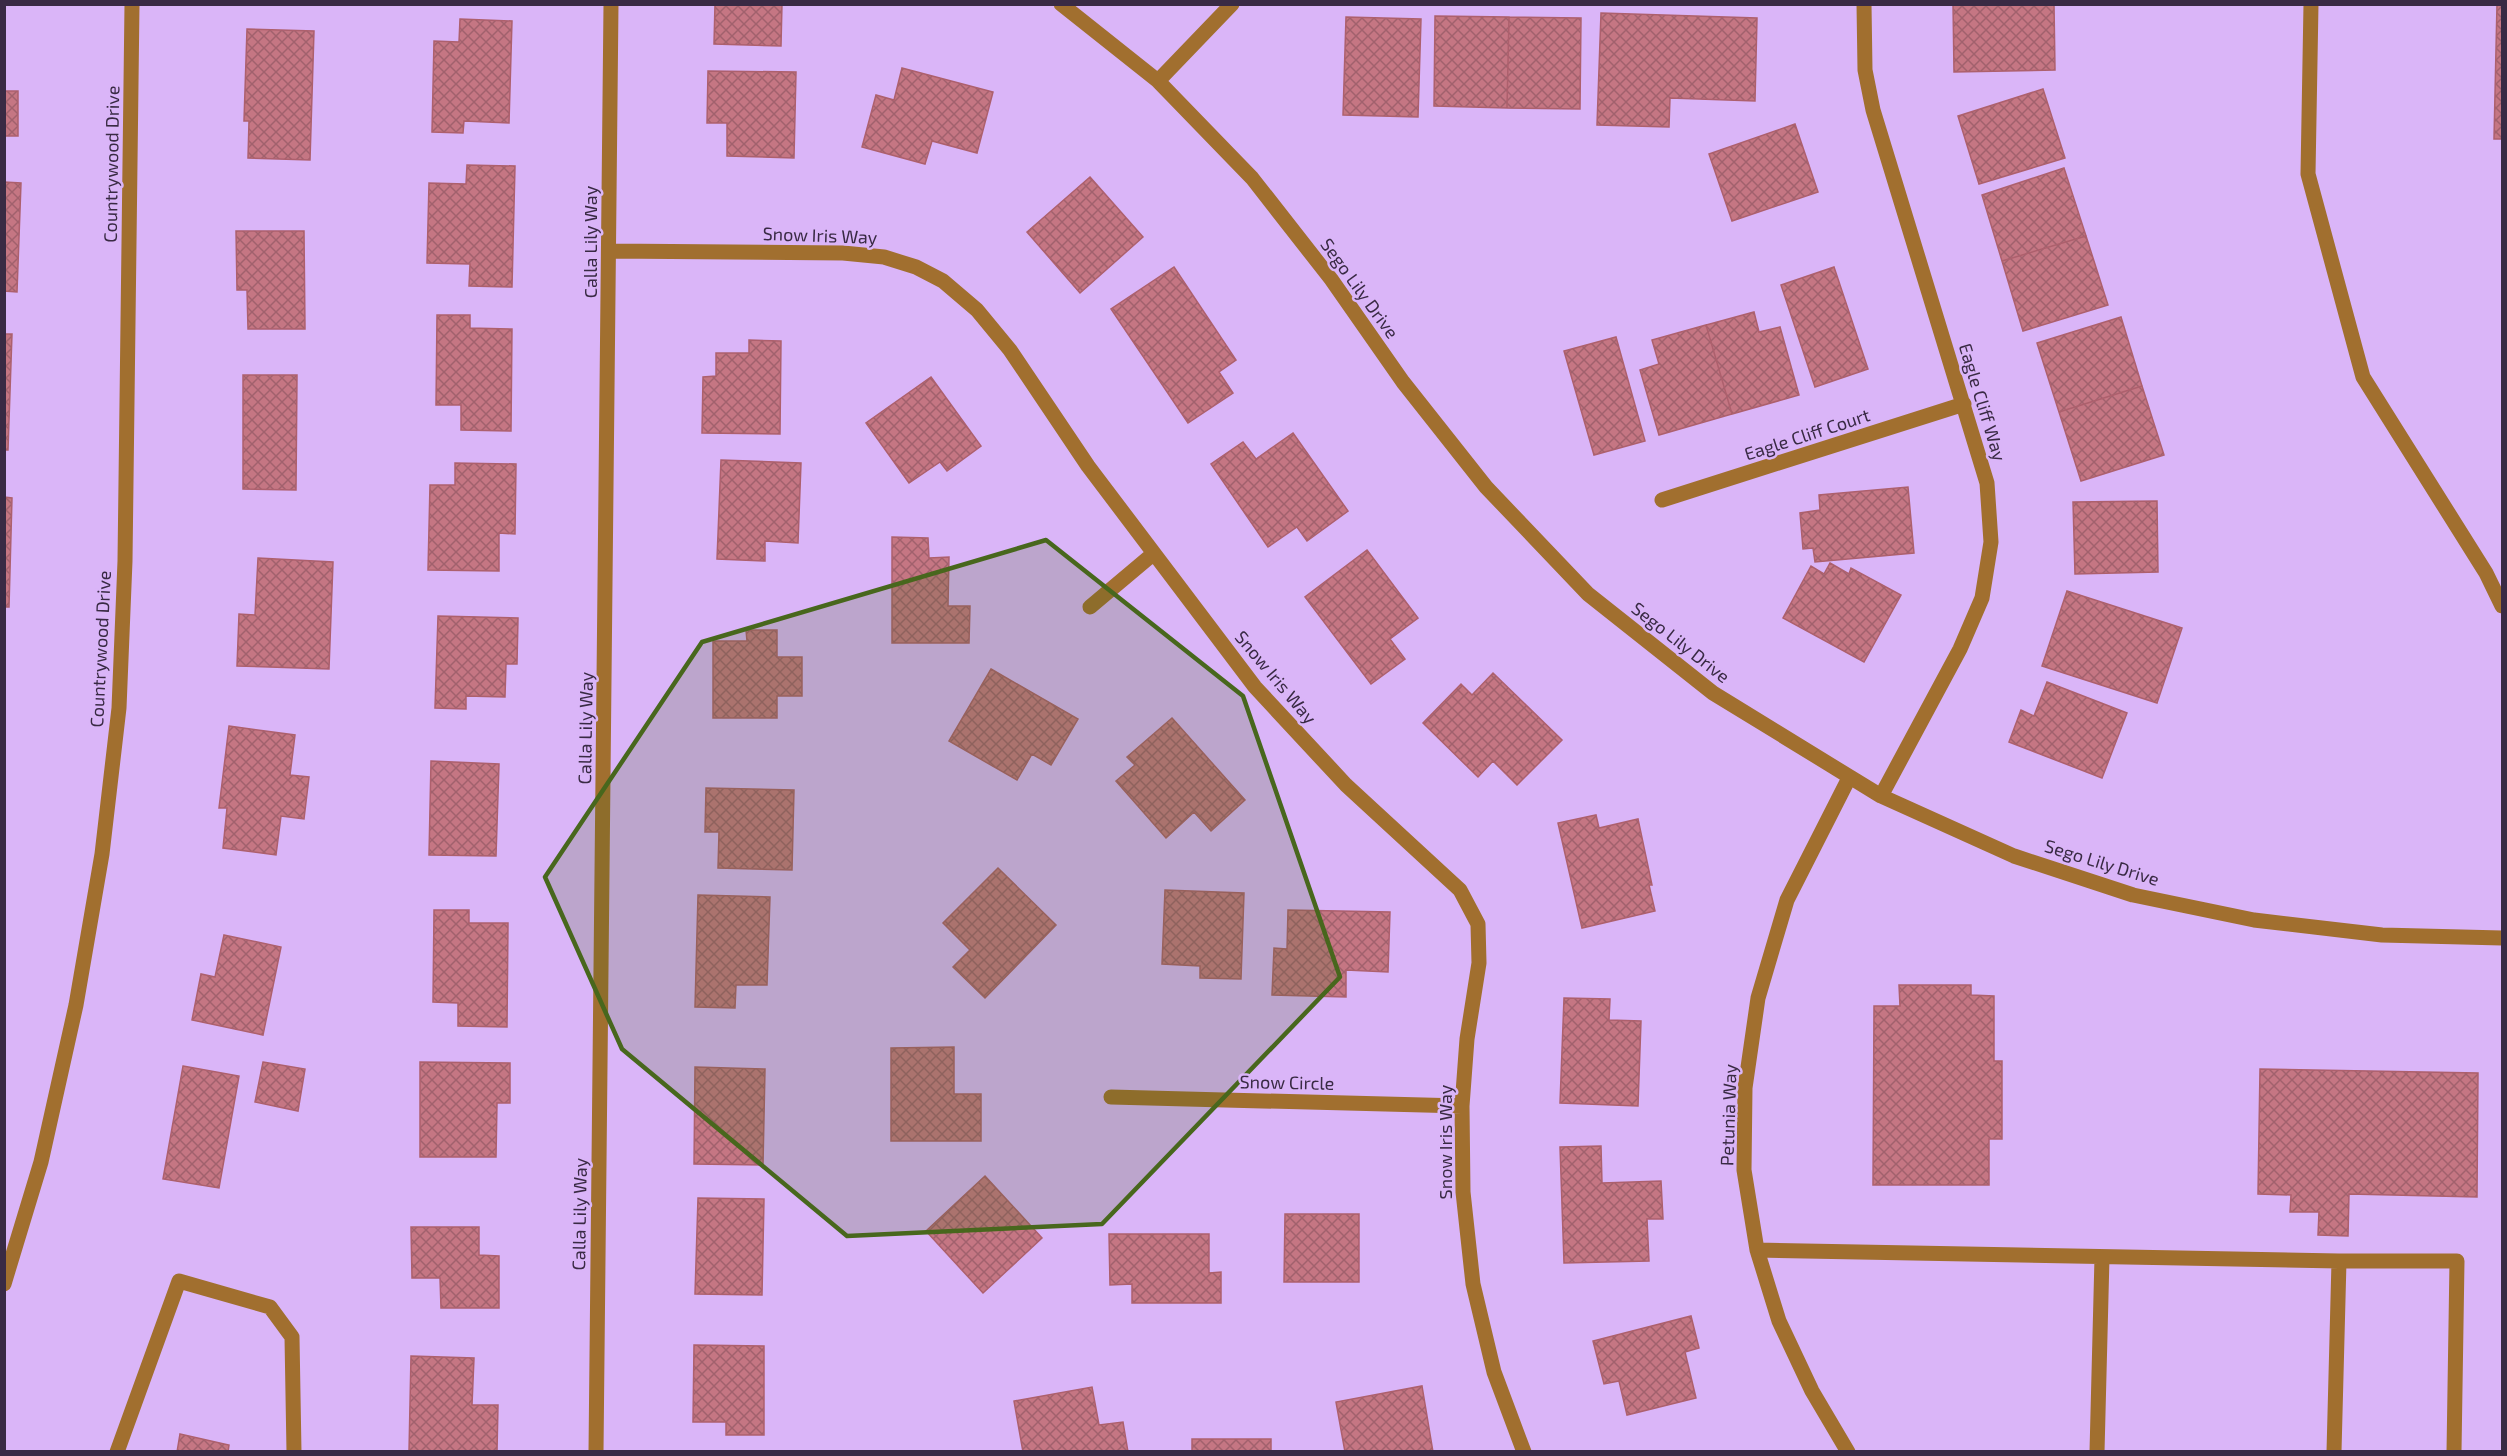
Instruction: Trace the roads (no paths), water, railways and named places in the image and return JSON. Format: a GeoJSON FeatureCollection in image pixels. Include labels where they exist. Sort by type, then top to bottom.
{"type":"FeatureCollection","features":[{"type":"Feature","properties":{"kind":"street","name":"Countrywood Drive"},"geometry":{"type":"LineString","coordinates":[[4,1284],[41,1162],[76,1005],[102,854],[119,708],[125,561],[132,4]]}},
{"type":"Feature","properties":{"kind":"street","name":"Calla Lily Way"},"geometry":{"type":"LineString","coordinates":[[596,1452],[611,4]]}},
{"type":"Feature","properties":{"kind":"street","name":"Sego Lily Drive"},"geometry":{"type":"LineString","coordinates":[[1061,4],[1158,81],[1252,178],[1331,279],[1403,382],[1486,488],[1588,594],[1713,693],[1881,796],[2014,856],[2133,894],[2254,920],[2382,935],[2502,938]]}},
{"type":"Feature","properties":{"kind":"street"},"geometry":{"type":"LineString","coordinates":[[1158,81],[1232,4]]}},
{"type":"Feature","properties":{"kind":"street","name":"Eagle Cliff Way"},"geometry":{"type":"LineString","coordinates":[[1864,4],[1865,70],[1873,110],[1987,483],[1991,542],[1982,598],[1959,649],[1881,796]]}},
{"type":"Feature","properties":{"kind":"street"},"geometry":{"type":"LineString","coordinates":[[2311,4],[2308,174],[2363,377],[2486,573],[2502,606]]}},
{"type":"Feature","properties":{"kind":"street","name":"Snow Iris Way"},"geometry":{"type":"LineString","coordinates":[[609,250],[843,253],[884,257],[916,267],[943,281],[977,310],[1010,350],[1088,466],[1255,687],[1346,785],[1460,890],[1478,924],[1479,963],[1467,1040],[1462,1106],[1463,1192],[1473,1284],[1494,1372],[1524,1452]]}},
{"type":"Feature","properties":{"kind":"street","name":"Eagle Cliff Court"},"geometry":{"type":"LineString","coordinates":[[1662,500],[1964,404]]}},
{"type":"Feature","properties":{"kind":"street"},"geometry":{"type":"LineString","coordinates":[[1090,607],[1153,554]]}},
{"type":"Feature","properties":{"kind":"street","name":"Petunia Way"},"geometry":{"type":"LineString","coordinates":[[1848,1452],[1812,1391],[1779,1321],[1757,1250],[1744,1170],[1745,1088],[1758,998],[1787,900],[1849,778]]}},
{"type":"Feature","properties":{"kind":"street","name":"Snow Circle"},"geometry":{"type":"LineString","coordinates":[[1111,1097],[1462,1106]]}},
{"type":"Feature","properties":{"kind":"street"},"geometry":{"type":"LineString","coordinates":[[1757,1250],[2339,1261],[2457,1261],[2454,1452]]}},
{"type":"Feature","properties":{"kind":"street"},"geometry":{"type":"LineString","coordinates":[[2097,1452],[2102,1257]]}},
{"type":"Feature","properties":{"kind":"street"},"geometry":{"type":"LineString","coordinates":[[2334,1452],[2339,1261]]}},
{"type":"Feature","properties":{"kind":"street"},"geometry":{"type":"LineString","coordinates":[[117,1452],[179,1281],[270,1307],[292,1337],[294,1452]]}}]}
